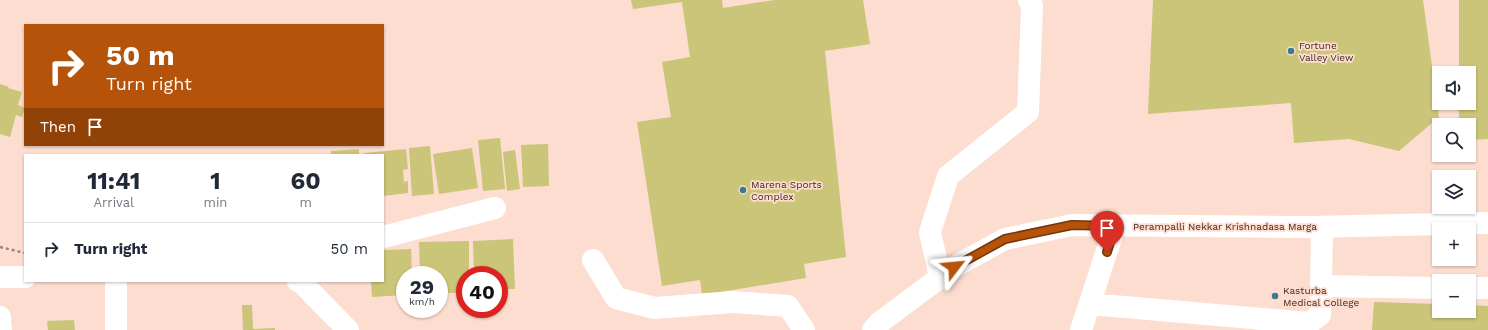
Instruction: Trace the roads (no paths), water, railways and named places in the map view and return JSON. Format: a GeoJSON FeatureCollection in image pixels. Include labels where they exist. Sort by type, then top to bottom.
{"type":"FeatureCollection","features":[{"type":"Feature","properties":{"kind":"street"},"geometry":{"type":"LineString","coordinates":[[940,277],[930,232],[948,176],[1028,112],[1032,6],[1029,0]]}},
{"type":"Feature","properties":{"kind":"street"},"geometry":{"type":"LineString","coordinates":[[384,237],[496,208]]}},
{"type":"Feature","properties":{"kind":"street","name":"Perampalli Nekkar Krishnadasa Marga"},"geometry":{"type":"LineString","coordinates":[[873,330],[879,323],[954,267],[1005,239],[1072,225],[1322,227],[1488,223]]}},
{"type":"Feature","properties":{"kind":"street"},"geometry":{"type":"LineString","coordinates":[[1081,330],[1115,226]]}},
{"type":"Feature","properties":{"kind":"street"},"geometry":{"type":"LineString","coordinates":[[1090,304],[1309,323],[1320,315],[1322,227]]}},
{"type":"Feature","properties":{"kind":"street"},"geometry":{"type":"LineString","coordinates":[[593,260],[616,298],[655,308],[733,302],[788,306],[804,330]]}},
{"type":"Feature","properties":{"kind":"street"},"geometry":{"type":"LineString","coordinates":[[0,278],[24,276]]}},
{"type":"Feature","properties":{"kind":"street"},"geometry":{"type":"LineString","coordinates":[[116,282],[116,330]]}},
{"type":"Feature","properties":{"kind":"street"},"geometry":{"type":"LineString","coordinates":[[300,282],[348,330]]}},
{"type":"Feature","properties":{"kind":"street"},"geometry":{"type":"LineString","coordinates":[[1321,286],[1432,288]]}},
{"type":"Feature","properties":{"kind":"street"},"geometry":{"type":"LineString","coordinates":[[1476,288],[1488,288]]}},
{"type":"Feature","properties":{"kind":"street"},"geometry":{"type":"LineString","coordinates":[[0,317],[1,330]]}},
{"type":"Feature","properties":{"kind":"place","name":"Fortune Valley View"},"geometry":{"type":"Point","coordinates":[1291,51]}},
{"type":"Feature","properties":{"kind":"place","name":"Marena Sports Complex"},"geometry":{"type":"Point","coordinates":[743,190]}},
{"type":"Feature","properties":{"kind":"place","name":"Kasturba Medical College"},"geometry":{"type":"Point","coordinates":[1275,296]}}]}
